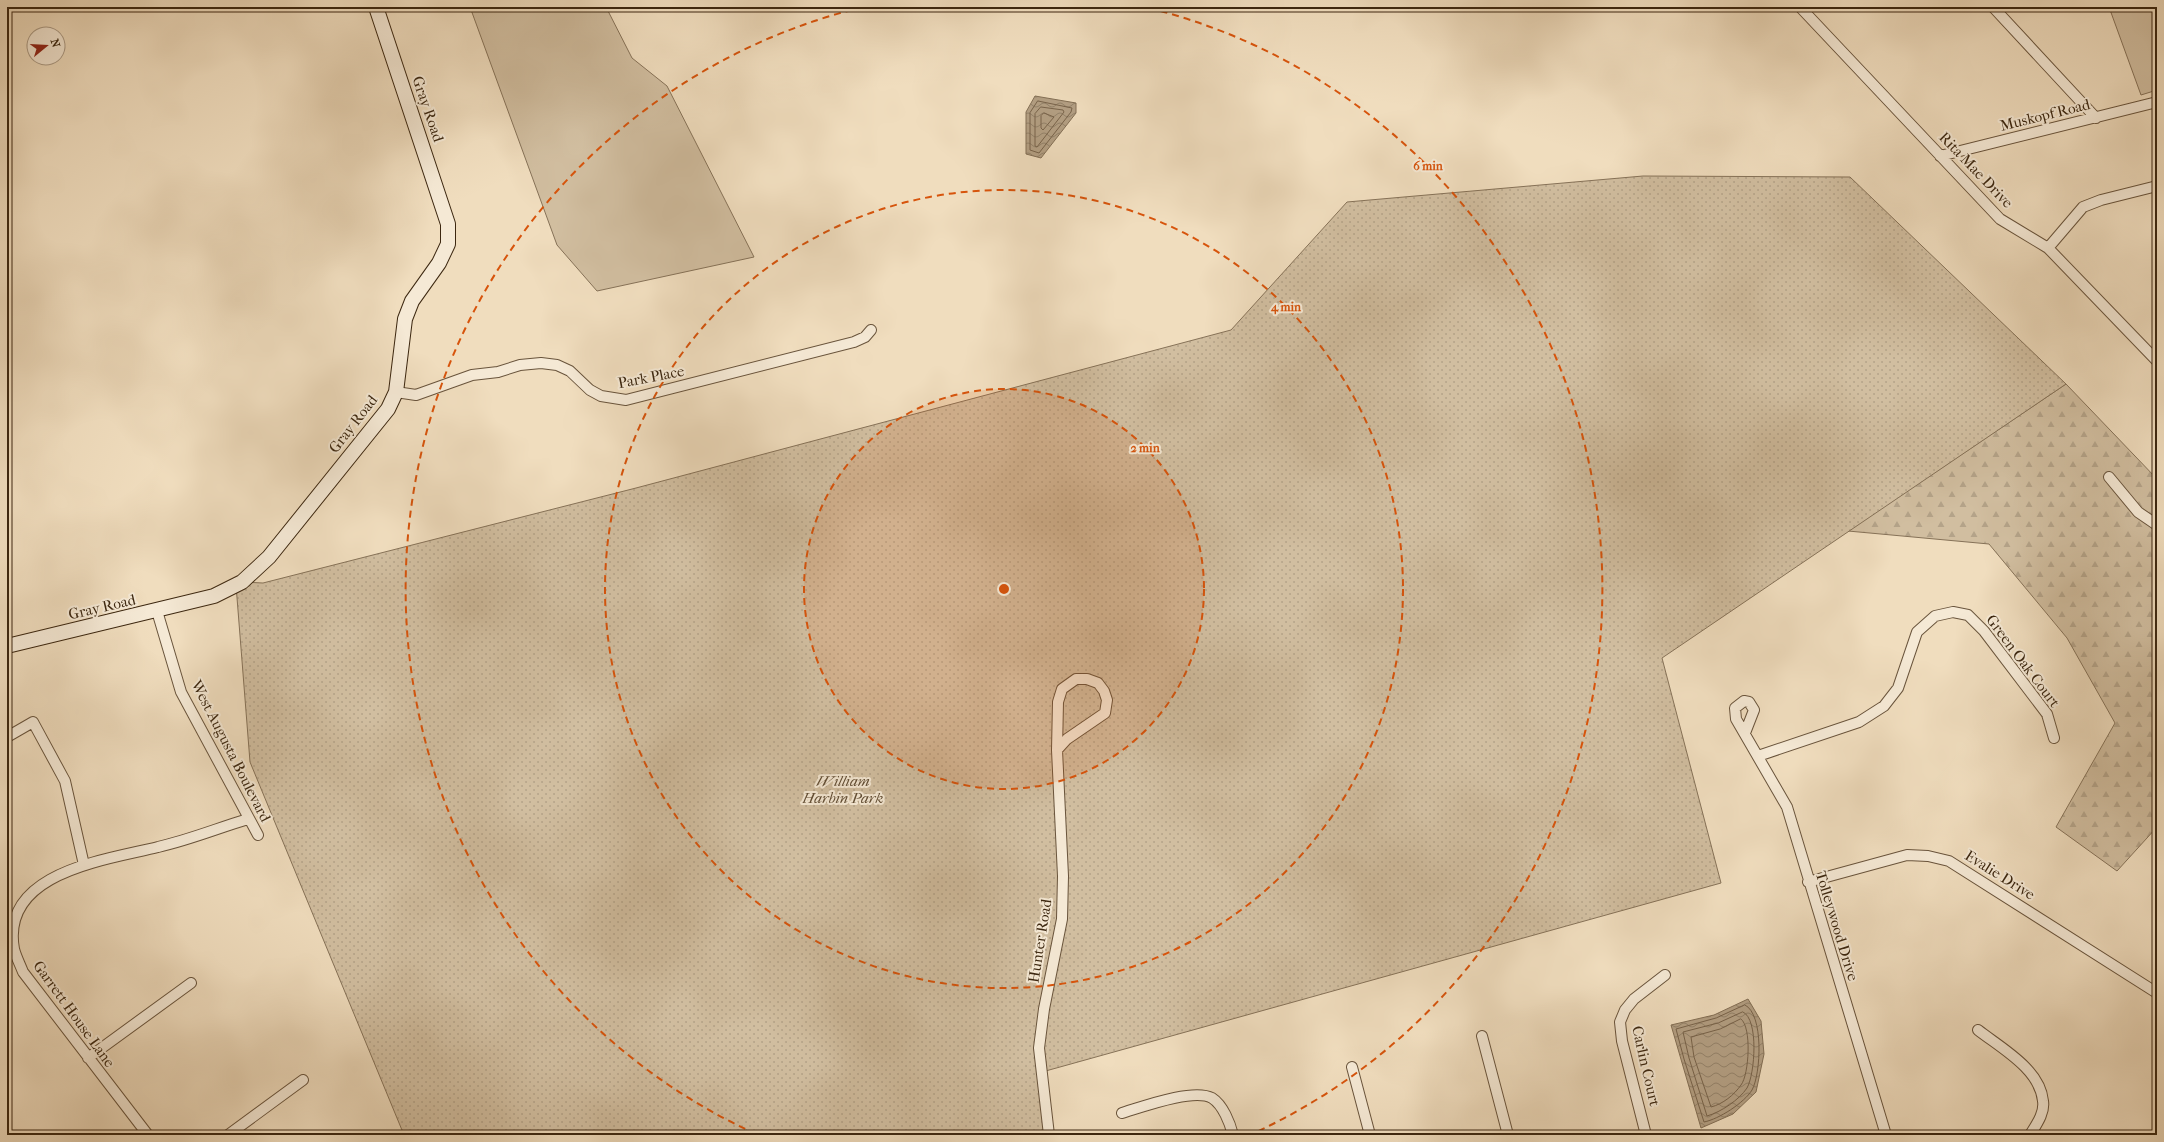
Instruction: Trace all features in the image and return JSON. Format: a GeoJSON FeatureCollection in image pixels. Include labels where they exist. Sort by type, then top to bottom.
{"type":"FeatureCollection","features":[{"type":"Feature","properties":{"kind":"street","name":"Gray Road"},"geometry":{"type":"LineString","coordinates":[[7,646],[157,611],[214,596],[229,589],[248,576],[269,557],[388,409],[396,392],[405,319],[412,301],[439,263],[448,244],[448,224],[376,7]]}},
{"type":"Feature","properties":{"kind":"street","name":"Rita Mae Drive"},"geometry":{"type":"LineString","coordinates":[[1800,7],[2000,219],[2048,248],[2157,361]]}},
{"type":"Feature","properties":{"kind":"street"},"geometry":{"type":"LineString","coordinates":[[1993,7],[2096,118]]}},
{"type":"Feature","properties":{"kind":"street","name":"Muskopf Road"},"geometry":{"type":"LineString","coordinates":[[1940,156],[2157,102]]}},
{"type":"Feature","properties":{"kind":"street"},"geometry":{"type":"LineString","coordinates":[[2048,248],[2083,207],[2101,200],[2157,186]]}},
{"type":"Feature","properties":{"kind":"street","name":"Park Place"},"geometry":{"type":"LineString","coordinates":[[396,392],[416,395],[472,375],[498,372],[520,365],[541,363],[557,365],[570,371],[590,390],[601,396],[626,400],[854,342],[865,337],[871,330]]}},
{"type":"Feature","properties":{"kind":"street"},"geometry":{"type":"LineString","coordinates":[[2109,477],[2138,512],[2157,525]]}},
{"type":"Feature","properties":{"kind":"street","name":"West Augusta Boulevard"},"geometry":{"type":"LineString","coordinates":[[157,611],[181,692],[248,819],[258,835]]}},
{"type":"Feature","properties":{"kind":"street","name":"Green Oak Court"},"geometry":{"type":"LineString","coordinates":[[1758,756],[1859,722],[1884,706],[1898,688],[1917,632],[1935,616],[1953,612],[1968,615],[1984,631],[2047,714],[2054,738]]}},
{"type":"Feature","properties":{"kind":"street","name":"Hunter Road"},"geometry":{"type":"LineString","coordinates":[[1049,1135],[1039,1048],[1044,1009],[1062,919],[1063,876],[1057,750],[1058,702],[1062,689],[1076,679],[1087,679],[1098,683],[1104,691],[1107,700],[1105,713],[1067,738],[1057,750]]}},
{"type":"Feature","properties":{"kind":"street"},"geometry":{"type":"LineString","coordinates":[[7,737],[33,722],[65,781],[84,865]]}},
{"type":"Feature","properties":{"kind":"street","name":"Tolleywood Drive"},"geometry":{"type":"LineString","coordinates":[[1745,733],[1787,806],[1808,882],[1886,1135]]}},
{"type":"Feature","properties":{"kind":"street","name":"Garrett House Lane"},"geometry":{"type":"LineString","coordinates":[[148,1135],[23,972],[14,949],[13,927],[19,908],[34,889],[49,879],[84,865],[171,844],[248,819]]}},
{"type":"Feature","properties":{"kind":"street","name":"Evalie Drive"},"geometry":{"type":"LineString","coordinates":[[1808,882],[1907,855],[1928,856],[1950,861],[2157,993]]}},
{"type":"Feature","properties":{"kind":"street","name":"Carlin Court"},"geometry":{"type":"LineString","coordinates":[[1646,1135],[1622,1041],[1620,1022],[1625,1010],[1634,999],[1665,975]]}},
{"type":"Feature","properties":{"kind":"street"},"geometry":{"type":"LineString","coordinates":[[88,1058],[192,983]]}},
{"type":"Feature","properties":{"kind":"street"},"geometry":{"type":"LineString","coordinates":[[1978,1030],[2027,1070],[2039,1085],[2044,1102],[2040,1118],[2030,1135]]}},
{"type":"Feature","properties":{"kind":"street"},"geometry":{"type":"LineString","coordinates":[[1482,1036],[1508,1135]]}},
{"type":"Feature","properties":{"kind":"street"},"geometry":{"type":"LineString","coordinates":[[1352,1067],[1370,1135]]}},
{"type":"Feature","properties":{"kind":"street"},"geometry":{"type":"LineString","coordinates":[[228,1135],[303,1080]]}},
{"type":"Feature","properties":{"kind":"street"},"geometry":{"type":"LineString","coordinates":[[1122,1112],[1198,1094],[1212,1098],[1222,1109],[1233,1135]]}},
{"type":"Feature","properties":{"kind":"green space"},"geometry":{"type":"Polygon","coordinates":[[[470,7],[606,7],[632,58],[667,86],[754,257],[597,291],[557,245],[470,7]]]}},
{"type":"Feature","properties":{"kind":"green space"},"geometry":{"type":"Polygon","coordinates":[[[2109,7],[2157,7],[2157,90],[2141,95],[2109,7]]]}},
{"type":"Feature","properties":{"kind":"green space","name":"William Harbin Park"},"geometry":{"type":"Polygon","coordinates":[[[1643,176],[1850,177],[2066,384],[1662,658],[1721,883],[1042,1072],[1048,1135],[404,1135],[250,762],[236,585],[242,582],[263,583],[636,488],[1231,330],[1347,202],[1643,176]]]}},
{"type":"Feature","properties":{"kind":"green space"},"geometry":{"type":"Polygon","coordinates":[[[2066,384],[2157,479],[2157,827],[2117,871],[2056,827],[2115,723],[2067,638],[1989,544],[1848,531],[2066,384]]]}},
{"type":"Feature","properties":{"kind":"water"},"geometry":{"type":"Polygon","coordinates":[[[1035,96],[1076,103],[1076,113],[1041,158],[1026,154],[1026,112],[1035,96]]]}},
{"type":"Feature","properties":{"kind":"water"},"geometry":{"type":"Polygon","coordinates":[[[1748,999],[1761,1021],[1764,1054],[1756,1092],[1733,1114],[1701,1128],[1671,1025],[1714,1015],[1748,999]]]}}]}
